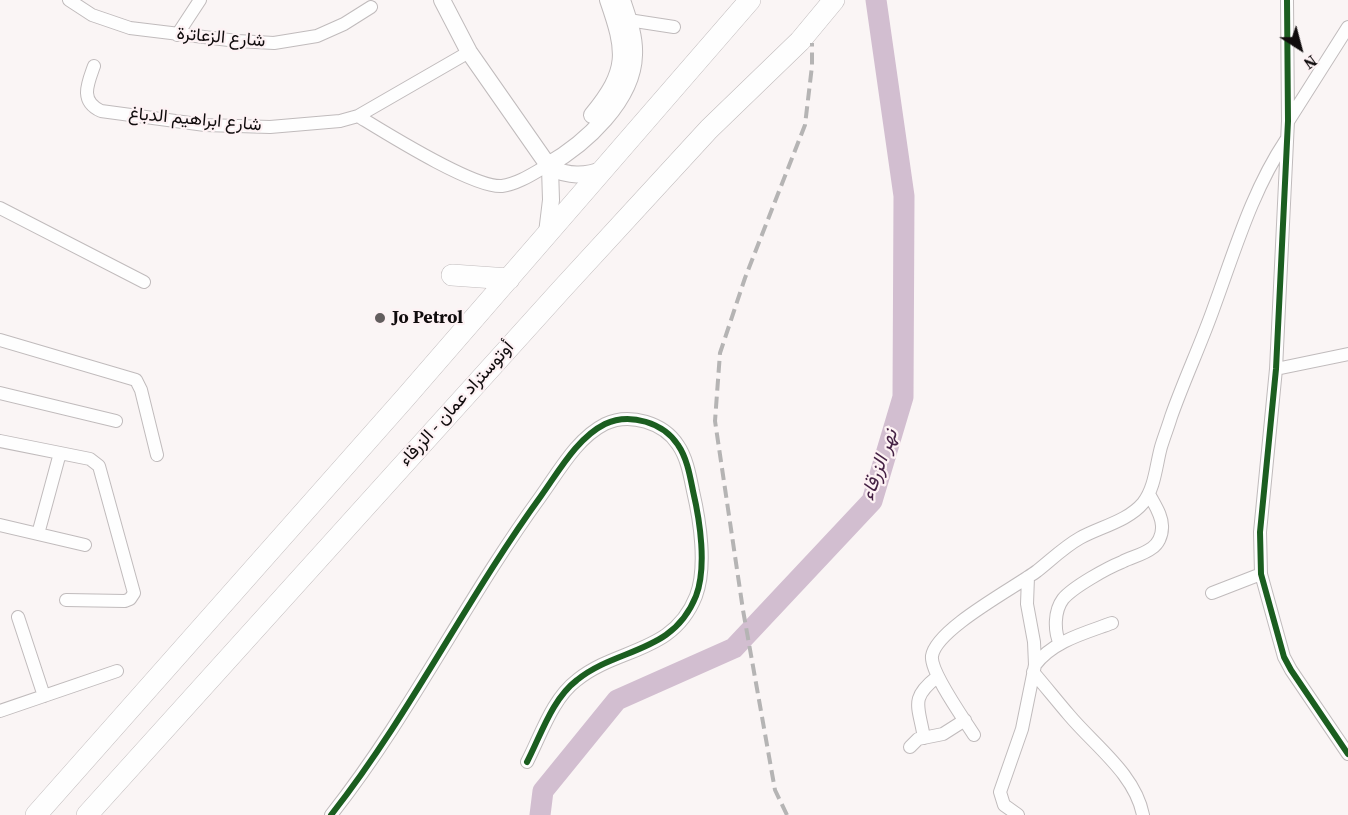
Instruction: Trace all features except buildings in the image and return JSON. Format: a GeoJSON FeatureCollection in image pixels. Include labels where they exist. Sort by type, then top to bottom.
{"type":"FeatureCollection","features":[{"type":"Feature","properties":{"kind":"highway"},"geometry":{"type":"LineString","coordinates":[[36,815],[398,407],[750,0]]}},
{"type":"Feature","properties":{"kind":"highway","name":"أوتوستراد عمان - الزرقاء"},"geometry":{"type":"LineString","coordinates":[[87,815],[561,290],[709,129],[800,41],[834,0]]}},
{"type":"Feature","properties":{"kind":"highway"},"geometry":{"type":"LineString","coordinates":[[452,275],[509,279]]}},
{"type":"Feature","properties":{"kind":"street","name":"شارع الزعاترة"},"geometry":{"type":"LineString","coordinates":[[69,0],[92,15],[129,28],[177,35],[274,43],[317,36],[344,24],[371,7]]}},
{"type":"Feature","properties":{"kind":"street"},"geometry":{"type":"LineString","coordinates":[[177,35],[200,0]]}},
{"type":"Feature","properties":{"kind":"street"},"geometry":{"type":"LineString","coordinates":[[442,0],[469,52],[554,163],[572,175],[593,174],[604,170]]}},
{"type":"Feature","properties":{"kind":"street"},"geometry":{"type":"LineString","coordinates":[[608,0],[622,19],[674,27]]}},
{"type":"Feature","properties":{"kind":"street"},"geometry":{"type":"LineString","coordinates":[[358,116],[399,141],[483,183],[504,186],[521,180],[554,163],[605,99],[619,74],[622,52],[622,0]]}},
{"type":"Feature","properties":{"kind":"street"},"geometry":{"type":"LineString","coordinates":[[1287,0],[1288,121],[1276,369],[1260,532],[1262,574],[1284,657],[1347,748]]}},
{"type":"Feature","properties":{"kind":"street"},"geometry":{"type":"LineString","coordinates":[[1288,121],[1348,27]]}},
{"type":"Feature","properties":{"kind":"street","name":"شارع ابراهيم الدباغ"},"geometry":{"type":"LineString","coordinates":[[94,66],[86,94],[89,103],[100,111],[205,125],[270,127],[315,124],[358,116],[469,52]]}},
{"type":"Feature","properties":{"kind":"street"},"geometry":{"type":"LineString","coordinates":[[974,735],[938,677],[932,656],[935,646],[941,638],[962,622],[1028,577],[1073,542],[1131,513],[1149,494],[1161,445],[1241,232],[1272,161],[1286,140]]}},
{"type":"Feature","properties":{"kind":"street"},"geometry":{"type":"LineString","coordinates":[[547,233],[554,163]]}},
{"type":"Feature","properties":{"kind":"street"},"geometry":{"type":"LineString","coordinates":[[0,208],[144,282]]}},
{"type":"Feature","properties":{"kind":"street"},"geometry":{"type":"LineString","coordinates":[[0,340],[136,380],[141,390],[157,455]]}},
{"type":"Feature","properties":{"kind":"street"},"geometry":{"type":"LineString","coordinates":[[1276,369],[1348,354]]}},
{"type":"Feature","properties":{"kind":"street"},"geometry":{"type":"LineString","coordinates":[[0,393],[116,421]]}},
{"type":"Feature","properties":{"kind":"street"},"geometry":{"type":"LineString","coordinates":[[331,815],[390,731],[510,538],[572,454],[591,434],[606,423],[624,419],[642,420],[660,427],[674,439],[684,455],[694,494],[700,537],[701,577],[697,595],[683,619],[663,638],[586,673],[566,689],[558,700],[527,762]]}},
{"type":"Feature","properties":{"kind":"street"},"geometry":{"type":"LineString","coordinates":[[0,441],[90,459],[99,466],[134,593],[130,599],[125,601],[66,600]]}},
{"type":"Feature","properties":{"kind":"street"},"geometry":{"type":"LineString","coordinates":[[38,534],[60,453]]}},
{"type":"Feature","properties":{"kind":"street"},"geometry":{"type":"LineString","coordinates":[[1060,644],[1056,633],[1056,622],[1059,607],[1064,598],[1099,574],[1120,562],[1145,553],[1157,543],[1162,522],[1149,494]]}},
{"type":"Feature","properties":{"kind":"street"},"geometry":{"type":"LineString","coordinates":[[0,525],[85,545]]}},
{"type":"Feature","properties":{"kind":"street"},"geometry":{"type":"LineString","coordinates":[[1212,593],[1262,574]]}},
{"type":"Feature","properties":{"kind":"street"},"geometry":{"type":"LineString","coordinates":[[1018,815],[1004,805],[1000,792],[1020,739],[1034,669],[1034,642],[1027,604],[1028,577]]}},
{"type":"Feature","properties":{"kind":"street"},"geometry":{"type":"LineString","coordinates":[[18,616],[44,696]]}},
{"type":"Feature","properties":{"kind":"street"},"geometry":{"type":"LineString","coordinates":[[1034,669],[1043,656],[1060,644],[1112,623]]}},
{"type":"Feature","properties":{"kind":"street"},"geometry":{"type":"LineString","coordinates":[[1034,669],[1069,716],[1098,745],[1129,782],[1139,799],[1143,815]]}},
{"type":"Feature","properties":{"kind":"street"},"geometry":{"type":"LineString","coordinates":[[0,711],[117,671]]}},
{"type":"Feature","properties":{"kind":"street"},"geometry":{"type":"LineString","coordinates":[[924,738],[918,698],[923,689],[938,677]]}},
{"type":"Feature","properties":{"kind":"street"},"geometry":{"type":"LineString","coordinates":[[910,747],[924,738],[943,734],[964,720]]}},
{"type":"Feature","properties":{"kind":"waterway","name":"نهر الزرقاء"},"geometry":{"type":"LineString","coordinates":[[540,815],[543,791],[617,700],[734,648],[872,501],[903,397],[904,196],[876,0]]}},
{"type":"Feature","properties":{"kind":"railway"},"geometry":{"type":"LineString","coordinates":[[787,815],[775,790],[743,610],[715,421],[720,353],[745,278],[805,125],[812,66],[812,43]]}},
{"type":"Feature","properties":{"kind":"cycle path"},"geometry":{"type":"LineString","coordinates":[[1287,0],[1288,121],[1276,369],[1260,532],[1261,574],[1284,657],[1348,754]]}},
{"type":"Feature","properties":{"kind":"cycle path"},"geometry":{"type":"LineString","coordinates":[[331,815],[387,737],[514,535],[577,446],[605,424],[625,419],[646,422],[672,437],[681,450],[688,467],[698,516],[702,558],[696,596],[686,615],[673,629],[659,639],[593,669],[568,688],[554,707],[527,762]]}},
{"type":"Feature","properties":{"kind":"place","name":"Jo Petrol"},"geometry":{"type":"Point","coordinates":[380,318]}}]}
